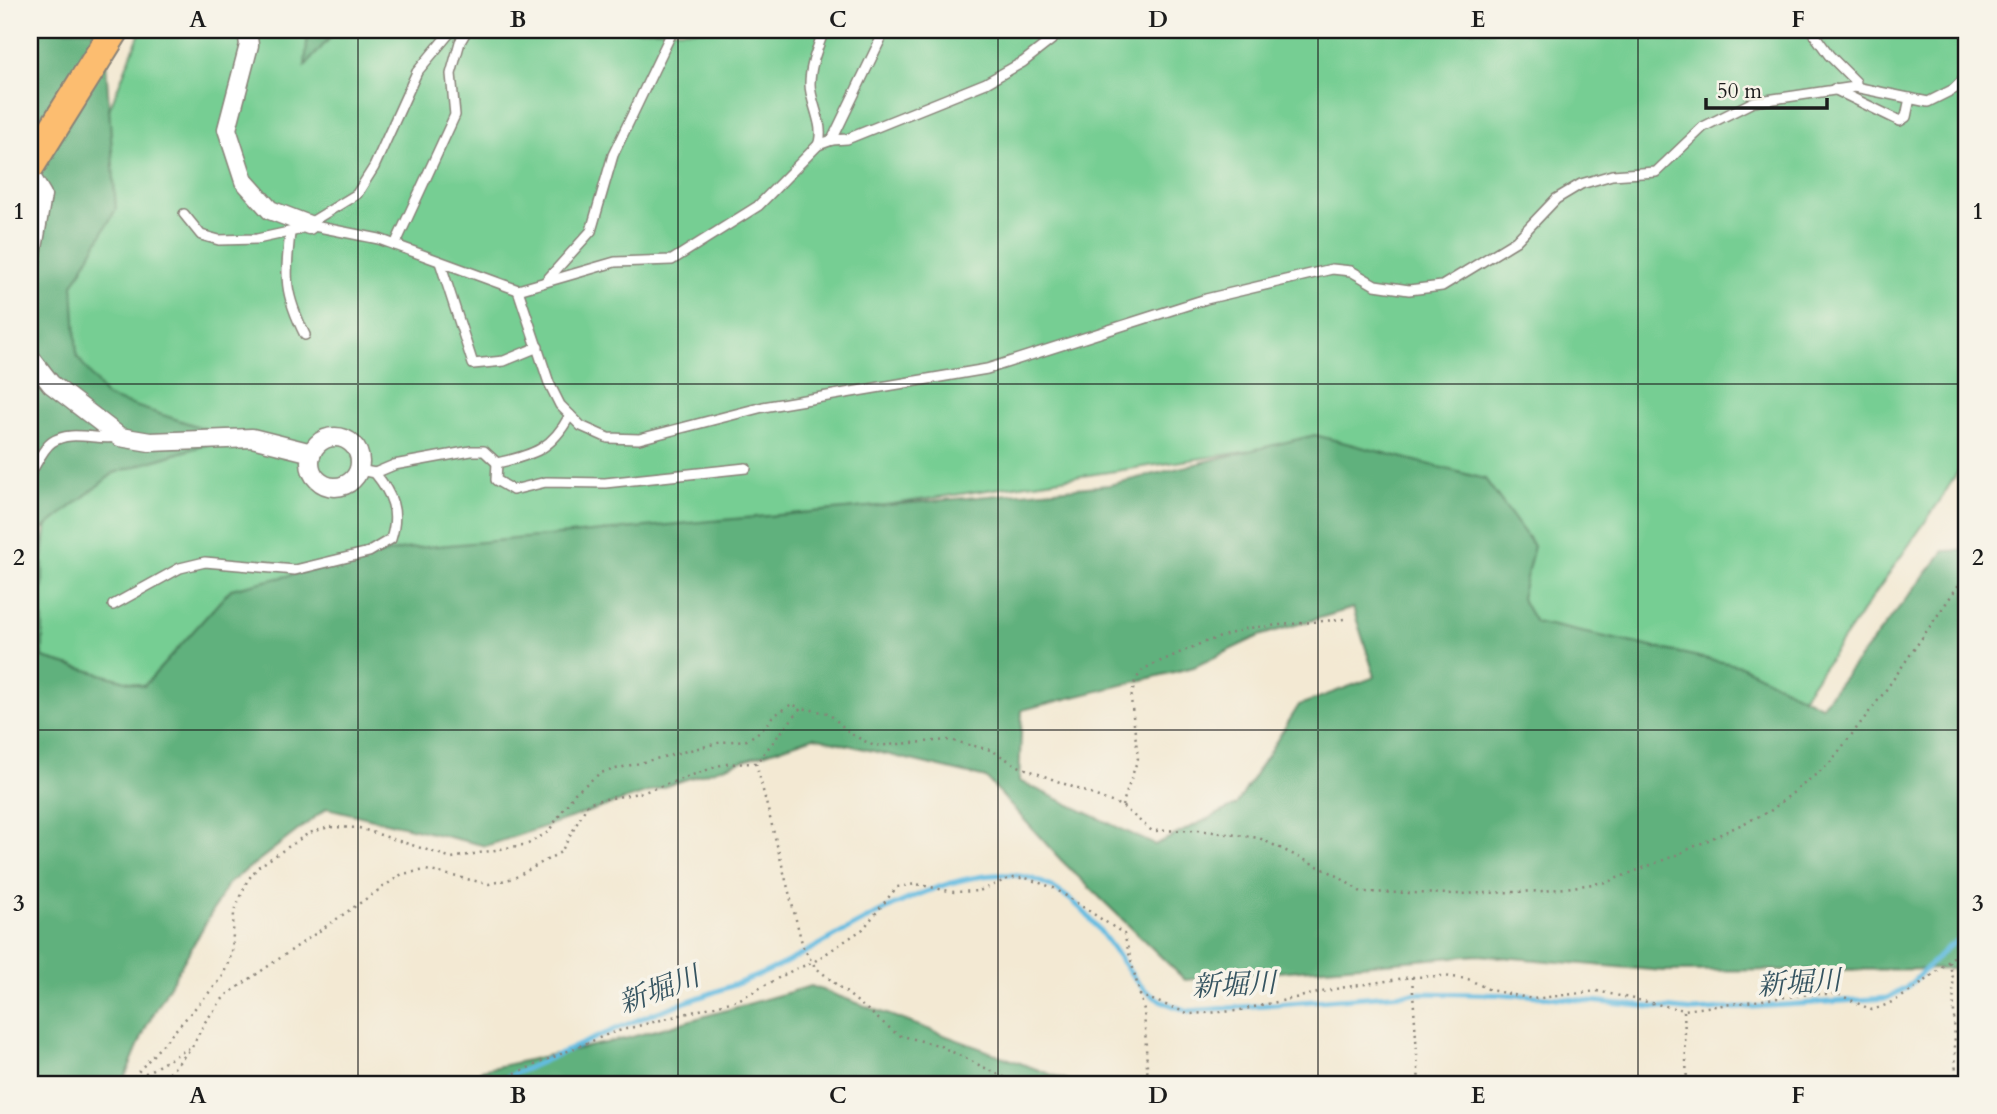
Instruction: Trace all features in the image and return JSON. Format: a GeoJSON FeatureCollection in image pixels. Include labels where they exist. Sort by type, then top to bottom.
{"type":"FeatureCollection","features":[{"type":"Feature","properties":{"kind":"main road"},"geometry":{"type":"LineString","coordinates":[[30,166],[116,30]]}},
{"type":"Feature","properties":{"kind":"street"},"geometry":{"type":"LineString","coordinates":[[247,30],[248,45],[227,129],[244,181],[270,209],[309,225]]}},
{"type":"Feature","properties":{"kind":"street"},"geometry":{"type":"LineString","coordinates":[[30,176],[42,195],[30,266]]}},
{"type":"Feature","properties":{"kind":"street"},"geometry":{"type":"LineString","coordinates":[[30,357],[51,384],[120,437],[150,442],[252,438],[312,453]]}},
{"type":"Feature","properties":{"kind":"street"},"geometry":{"type":"LineString","coordinates":[[344,438],[358,451],[367,472],[346,484],[327,485],[313,472],[312,453],[325,439],[344,438]]}},
{"type":"Feature","properties":{"kind":"lane"},"geometry":{"type":"LineString","coordinates":[[184,214],[201,234],[219,240],[257,239],[290,233],[309,225],[356,194],[374,167],[417,72],[452,30]]}},
{"type":"Feature","properties":{"kind":"lane"},"geometry":{"type":"LineString","coordinates":[[395,245],[455,115],[451,74],[460,42],[467,30]]}},
{"type":"Feature","properties":{"kind":"lane"},"geometry":{"type":"LineString","coordinates":[[545,282],[591,231],[613,155],[673,30]]}},
{"type":"Feature","properties":{"kind":"lane"},"geometry":{"type":"LineString","coordinates":[[818,145],[818,123],[810,83],[824,30]]}},
{"type":"Feature","properties":{"kind":"lane"},"geometry":{"type":"LineString","coordinates":[[832,140],[885,30]]}},
{"type":"Feature","properties":{"kind":"lane"},"geometry":{"type":"LineString","coordinates":[[309,225],[395,245],[518,290],[615,262],[673,260],[758,206],[818,145],[847,139],[986,83],[1023,62],[1064,30]]}},
{"type":"Feature","properties":{"kind":"lane"},"geometry":{"type":"LineString","coordinates":[[1811,30],[1829,55],[1856,82],[1855,87]]}},
{"type":"Feature","properties":{"kind":"lane"},"geometry":{"type":"LineString","coordinates":[[518,290],[549,383],[560,405],[581,426],[608,438],[639,439],[763,407],[987,369],[1206,299],[1332,269],[1351,271],[1375,285],[1409,290],[1441,286],[1516,242],[1556,199],[1581,184],[1612,175],[1656,172],[1703,127],[1753,102],[1855,87],[1928,102],[1954,89],[1967,76]]}},
{"type":"Feature","properties":{"kind":"lane"},"geometry":{"type":"LineString","coordinates":[[1834,89],[1900,121],[1906,117],[1910,98]]}},
{"type":"Feature","properties":{"kind":"lane"},"geometry":{"type":"LineString","coordinates":[[290,233],[285,279],[295,316],[305,335]]}},
{"type":"Feature","properties":{"kind":"lane"},"geometry":{"type":"LineString","coordinates":[[440,262],[473,364],[504,361],[538,347]]}},
{"type":"Feature","properties":{"kind":"lane"},"geometry":{"type":"LineString","coordinates":[[497,463],[544,448],[558,438],[570,415]]}},
{"type":"Feature","properties":{"kind":"lane"},"geometry":{"type":"LineString","coordinates":[[30,474],[52,442],[76,435],[102,440],[120,437]]}},
{"type":"Feature","properties":{"kind":"lane"},"geometry":{"type":"LineString","coordinates":[[367,472],[394,465],[484,451],[497,463]]}},
{"type":"Feature","properties":{"kind":"lane"},"geometry":{"type":"LineString","coordinates":[[497,463],[496,480],[513,489],[546,482],[605,483],[746,468]]}},
{"type":"Feature","properties":{"kind":"lane"},"geometry":{"type":"LineString","coordinates":[[113,605],[180,568],[205,562],[295,570],[369,552],[391,539],[397,519],[389,489],[367,472]]}},
{"type":"Feature","properties":{"kind":"path"},"geometry":{"type":"LineString","coordinates":[[128,1083],[222,978],[232,953],[234,913],[247,881],[258,867],[309,833],[329,827],[359,828],[452,858],[528,844],[548,832],[575,793],[600,773],[722,742],[747,740],[763,729],[772,717],[792,704],[828,713],[851,734],[874,746],[949,740],[991,750],[1018,766],[1122,806],[1152,831],[1198,830],[1259,838],[1336,875],[1361,891],[1457,894],[1545,891],[1607,882],[1674,856],[1770,811],[1829,764],[1883,694],[1967,573]]}},
{"type":"Feature","properties":{"kind":"path"},"geometry":{"type":"LineString","coordinates":[[1122,806],[1138,758],[1131,699],[1135,681],[1143,669],[1248,628],[1345,619]]}},
{"type":"Feature","properties":{"kind":"path"},"geometry":{"type":"LineString","coordinates":[[160,1084],[192,1047],[205,1022],[225,996],[402,873],[426,870],[489,884],[514,878],[561,852],[589,802],[644,792],[724,764],[756,763],[801,708]]}},
{"type":"Feature","properties":{"kind":"path"},"geometry":{"type":"LineString","coordinates":[[756,763],[803,947],[812,963],[898,1035],[937,1045],[1018,1084]]}},
{"type":"Feature","properties":{"kind":"path"},"geometry":{"type":"LineString","coordinates":[[489,1084],[611,1033],[738,1000],[795,969],[812,963],[863,929],[897,887],[916,884],[954,892],[979,891],[1010,878],[1026,878],[1054,888],[1124,934],[1144,1010],[1148,1084]]}},
{"type":"Feature","properties":{"kind":"path"},"geometry":{"type":"LineString","coordinates":[[1139,995],[1190,1014],[1236,1012],[1340,988],[1412,977],[1468,979],[1490,990],[1533,999],[1597,991],[1684,1010],[1809,994],[1838,994],[1872,1010],[1891,1004],[1949,962],[1967,944]]}},
{"type":"Feature","properties":{"kind":"path"},"geometry":{"type":"LineString","coordinates":[[1949,962],[1953,978],[1956,1084]]}},
{"type":"Feature","properties":{"kind":"path"},"geometry":{"type":"LineString","coordinates":[[1412,977],[1419,1084]]}},
{"type":"Feature","properties":{"kind":"path"},"geometry":{"type":"LineString","coordinates":[[1684,1010],[1687,1084]]}},
{"type":"Feature","properties":{"kind":"path"},"geometry":{"type":"LineString","coordinates":[[128,1083],[192,1047]]}},
{"type":"Feature","properties":{"kind":"green space"},"geometry":{"type":"Polygon","coordinates":[[[30,30],[117,30],[106,62],[116,209],[73,285],[77,356],[107,397],[231,437],[114,473],[43,529],[43,658],[144,686],[231,589],[404,549],[1109,485],[1315,435],[1485,479],[1534,546],[1521,598],[1535,622],[1741,666],[1821,706],[1944,551],[1967,550],[1967,969],[1663,971],[1478,955],[1185,980],[1061,860],[986,778],[814,737],[486,846],[327,808],[228,884],[146,1027],[122,1084],[30,1084],[30,30]],[[1353,608],[1259,636],[1194,667],[1022,710],[1019,781],[1155,845],[1236,805],[1299,705],[1375,677],[1353,608]]]}},
{"type":"Feature","properties":{"kind":"green space"},"geometry":{"type":"Polygon","coordinates":[[[141,30],[1967,30],[1967,457],[1939,502],[1783,725],[1532,659],[1244,452],[879,506],[652,527],[144,686],[42,658],[43,560],[83,175],[141,30]]]}},
{"type":"Feature","properties":{"kind":"green space"},"geometry":{"type":"Polygon","coordinates":[[[308,30],[337,30],[305,66],[308,30]]]}},
{"type":"Feature","properties":{"kind":"green space"},"geometry":{"type":"Polygon","coordinates":[[[811,986],[1077,1084],[468,1084],[482,1070],[628,1038],[811,986]]]}},
{"type":"Feature","properties":{"kind":"waterway","name":"新堀川"},"geometry":{"type":"LineString","coordinates":[[492,1084],[647,1016],[765,973],[907,900],[943,886],[978,877],[1011,875],[1041,882],[1059,891],[1087,915],[1147,992],[1164,1002],[1189,1011],[1416,993],[1527,995],[1694,1011],[1887,998],[1906,988],[1947,948],[1967,935]]}}]}
